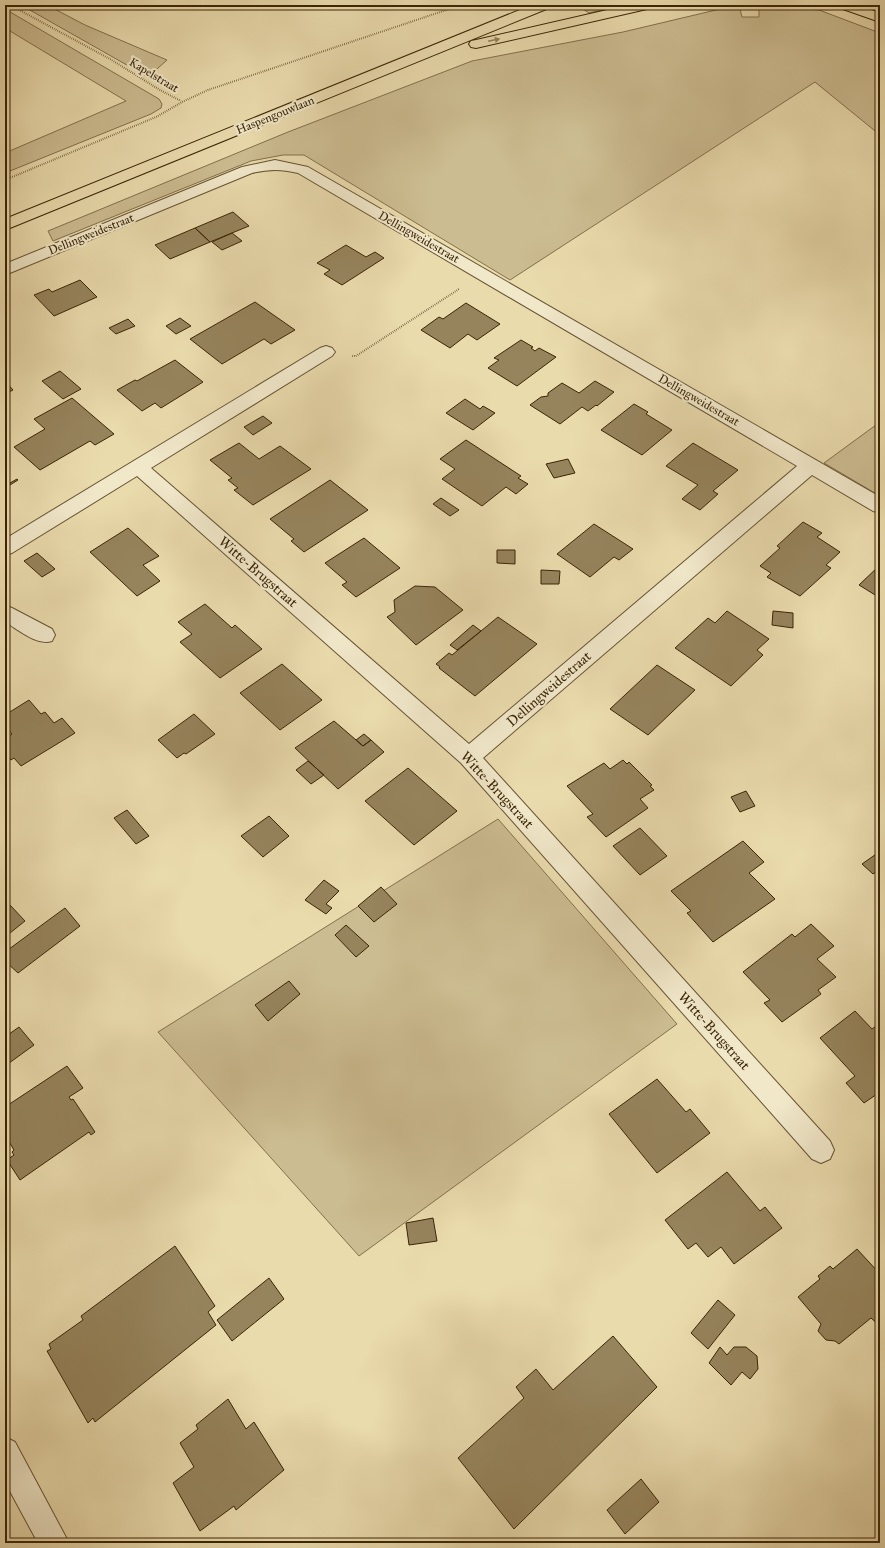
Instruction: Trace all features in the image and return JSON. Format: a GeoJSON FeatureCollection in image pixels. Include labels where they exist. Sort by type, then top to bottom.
{"type":"FeatureCollection","features":[{"type":"Feature","properties":{"kind":"main road","name":"Haspengouwlaan"},"geometry":{"type":"LineString","coordinates":[[5,225],[544,5]]}},
{"type":"Feature","properties":{"kind":"main road"},"geometry":{"type":"LineString","coordinates":[[414,58],[647,5]]}},
{"type":"Feature","properties":{"kind":"main road"},"geometry":{"type":"LineString","coordinates":[[845,5],[880,18]]}},
{"type":"Feature","properties":{"kind":"street","name":"Dellingweidestraat"},"geometry":{"type":"LineString","coordinates":[[5,270],[247,170],[267,164],[279,164],[303,170],[880,506]]}},
{"type":"Feature","properties":{"kind":"street"},"geometry":{"type":"LineString","coordinates":[[5,548],[326,352]]}},
{"type":"Feature","properties":{"kind":"street","name":"Dellingweidestraat"},"geometry":{"type":"LineString","coordinates":[[469,757],[811,465]]}},
{"type":"Feature","properties":{"kind":"street","name":"Witte-Brugstraat"},"geometry":{"type":"LineString","coordinates":[[138,467],[469,757],[821,1150]]}},
{"type":"Feature","properties":{"kind":"street"},"geometry":{"type":"LineString","coordinates":[[5,613],[45,635]]}},
{"type":"Feature","properties":{"kind":"street"},"geometry":{"type":"LineString","coordinates":[[5,1452],[54,1543]]}},
{"type":"Feature","properties":{"kind":"path","name":"Kapelstraat"},"geometry":{"type":"LineString","coordinates":[[10,5],[110,60],[182,102]]}},
{"type":"Feature","properties":{"kind":"path"},"geometry":{"type":"LineString","coordinates":[[182,102],[208,90],[461,5]]}},
{"type":"Feature","properties":{"kind":"path","name":"Kapelstraat"},"geometry":{"type":"LineString","coordinates":[[5,180],[156,117],[182,102]]}},
{"type":"Feature","properties":{"kind":"path"},"geometry":{"type":"LineString","coordinates":[[326,352],[356,356],[482,274]]}},
{"type":"Feature","properties":{"kind":"shaded area"},"geometry":{"type":"Polygon","coordinates":[[[21,5],[47,5],[85,25],[167,60],[148,77],[21,5]]]}},
{"type":"Feature","properties":{"kind":"shaded area"},"geometry":{"type":"Polygon","coordinates":[[[592,5],[624,5],[589,13],[583,9],[592,5]]]}},
{"type":"Feature","properties":{"kind":"shaded area"},"geometry":{"type":"Polygon","coordinates":[[[739,5],[742,17],[759,17],[759,5],[819,10],[880,33],[880,135],[815,82],[510,280],[304,155],[283,155],[251,161],[53,241],[48,231],[288,132],[472,61],[623,32],[739,5]]]}},
{"type":"Feature","properties":{"kind":"shaded area"},"geometry":{"type":"Polygon","coordinates":[[[5,9],[159,99],[162,104],[161,108],[151,114],[5,173],[5,153],[126,101],[5,28],[5,9]]]}},
{"type":"Feature","properties":{"kind":"shaded area"},"geometry":{"type":"Polygon","coordinates":[[[880,422],[880,496],[824,463],[880,422]]]}},
{"type":"Feature","properties":{"kind":"shaded area"},"geometry":{"type":"Polygon","coordinates":[[[498,819],[677,1024],[359,1256],[158,1032],[498,819]]]}},
{"type":"Feature","properties":{"kind":"building"},"geometry":{"type":"Polygon","coordinates":[[[233,212],[249,226],[210,242],[195,228],[233,212]]]}},
{"type":"Feature","properties":{"kind":"building"},"geometry":{"type":"Polygon","coordinates":[[[195,228],[210,242],[170,259],[155,245],[195,228]]]}},
{"type":"Feature","properties":{"kind":"building"},"geometry":{"type":"Polygon","coordinates":[[[232,233],[242,241],[222,250],[212,242],[232,233]]]}},
{"type":"Feature","properties":{"kind":"building"},"geometry":{"type":"Polygon","coordinates":[[[346,245],[366,257],[375,252],[384,258],[342,285],[324,274],[330,270],[317,263],[346,245]]]}},
{"type":"Feature","properties":{"kind":"building"},"geometry":{"type":"Polygon","coordinates":[[[80,280],[97,297],[54,316],[34,295],[49,289],[52,292],[80,280]]]}},
{"type":"Feature","properties":{"kind":"building"},"geometry":{"type":"Polygon","coordinates":[[[255,302],[295,330],[271,344],[264,339],[222,364],[190,339],[255,302]]]}},
{"type":"Feature","properties":{"kind":"building"},"geometry":{"type":"Polygon","coordinates":[[[466,303],[500,324],[477,340],[468,334],[450,348],[421,330],[439,317],[443,319],[466,303]]]}},
{"type":"Feature","properties":{"kind":"building"},"geometry":{"type":"Polygon","coordinates":[[[180,318],[191,326],[176,334],[166,326],[180,318]]]}},
{"type":"Feature","properties":{"kind":"building"},"geometry":{"type":"Polygon","coordinates":[[[128,319],[135,326],[116,334],[109,328],[128,319]]]}},
{"type":"Feature","properties":{"kind":"building"},"geometry":{"type":"Polygon","coordinates":[[[521,340],[533,347],[531,348],[535,351],[539,348],[556,357],[517,386],[488,368],[499,360],[494,358],[521,340]]]}},
{"type":"Feature","properties":{"kind":"building"},"geometry":{"type":"Polygon","coordinates":[[[175,360],[203,382],[161,408],[155,403],[142,411],[117,390],[135,380],[137,381],[175,360]]]}},
{"type":"Feature","properties":{"kind":"building"},"geometry":{"type":"Polygon","coordinates":[[[60,371],[81,389],[63,399],[42,381],[60,371]]]}},
{"type":"Feature","properties":{"kind":"building"},"geometry":{"type":"Polygon","coordinates":[[[5,381],[13,390],[5,394],[5,381]]]}},
{"type":"Feature","properties":{"kind":"building"},"geometry":{"type":"Polygon","coordinates":[[[595,381],[614,392],[597,406],[596,405],[588,411],[582,407],[560,424],[530,405],[541,397],[548,396],[548,393],[562,383],[579,393],[595,381]]]}},
{"type":"Feature","properties":{"kind":"building"},"geometry":{"type":"Polygon","coordinates":[[[72,398],[114,434],[95,445],[90,441],[40,470],[14,447],[45,429],[34,419],[72,398]]]}},
{"type":"Feature","properties":{"kind":"building"},"geometry":{"type":"Polygon","coordinates":[[[465,399],[480,409],[483,406],[495,413],[473,430],[446,413],[465,399]]]}},
{"type":"Feature","properties":{"kind":"building"},"geometry":{"type":"Polygon","coordinates":[[[634,404],[648,412],[646,414],[672,430],[642,455],[601,430],[634,404]]]}},
{"type":"Feature","properties":{"kind":"building"},"geometry":{"type":"Polygon","coordinates":[[[263,416],[272,423],[253,435],[244,427],[263,416]]]}},
{"type":"Feature","properties":{"kind":"building"},"geometry":{"type":"Polygon","coordinates":[[[466,440],[521,476],[518,478],[528,484],[516,494],[506,487],[482,506],[442,479],[455,469],[440,459],[466,440]]]}},
{"type":"Feature","properties":{"kind":"building"},"geometry":{"type":"Polygon","coordinates":[[[239,443],[259,459],[280,446],[311,469],[253,505],[234,490],[238,488],[228,480],[232,478],[210,460],[239,443]]]}},
{"type":"Feature","properties":{"kind":"building"},"geometry":{"type":"Polygon","coordinates":[[[693,443],[738,470],[713,491],[718,494],[700,510],[682,499],[698,485],[666,466],[693,443]]]}},
{"type":"Feature","properties":{"kind":"building"},"geometry":{"type":"Polygon","coordinates":[[[568,459],[575,473],[554,478],[546,464],[568,459]]]}},
{"type":"Feature","properties":{"kind":"building"},"geometry":{"type":"Polygon","coordinates":[[[5,478],[10,483],[17,479],[18,480],[5,488],[5,478]]]}},
{"type":"Feature","properties":{"kind":"building"},"geometry":{"type":"Polygon","coordinates":[[[330,480],[368,510],[304,552],[291,541],[294,539],[270,519],[330,480]]]}},
{"type":"Feature","properties":{"kind":"building"},"geometry":{"type":"Polygon","coordinates":[[[441,498],[459,510],[450,516],[433,504],[441,498]]]}},
{"type":"Feature","properties":{"kind":"building"},"geometry":{"type":"Polygon","coordinates":[[[803,522],[822,533],[817,537],[840,552],[826,565],[831,568],[800,596],[767,577],[771,573],[760,566],[780,548],[777,546],[803,522]]]}},
{"type":"Feature","properties":{"kind":"building"},"geometry":{"type":"Polygon","coordinates":[[[594,524],[633,549],[619,560],[614,557],[590,577],[557,554],[594,524]]]}},
{"type":"Feature","properties":{"kind":"building"},"geometry":{"type":"Polygon","coordinates":[[[128,528],[159,556],[143,565],[160,581],[137,596],[90,552],[128,528]]]}},
{"type":"Feature","properties":{"kind":"building"},"geometry":{"type":"Polygon","coordinates":[[[364,538],[400,568],[356,597],[342,585],[347,582],[325,563],[364,538]]]}},
{"type":"Feature","properties":{"kind":"building"},"geometry":{"type":"Polygon","coordinates":[[[497,550],[515,550],[515,564],[497,563],[497,550]]]}},
{"type":"Feature","properties":{"kind":"building"},"geometry":{"type":"Polygon","coordinates":[[[37,553],[55,569],[42,577],[24,561],[37,553]]]}},
{"type":"Feature","properties":{"kind":"building"},"geometry":{"type":"Polygon","coordinates":[[[880,565],[880,598],[859,585],[880,565]]]}},
{"type":"Feature","properties":{"kind":"building"},"geometry":{"type":"Polygon","coordinates":[[[541,570],[560,571],[559,584],[541,584],[541,570]]]}},
{"type":"Feature","properties":{"kind":"building"},"geometry":{"type":"Polygon","coordinates":[[[415,586],[435,587],[463,610],[416,645],[387,617],[395,612],[394,600],[415,586]]]}},
{"type":"Feature","properties":{"kind":"building"},"geometry":{"type":"Polygon","coordinates":[[[205,604],[232,628],[235,625],[262,649],[220,678],[180,642],[192,634],[178,622],[205,604]]]}},
{"type":"Feature","properties":{"kind":"building"},"geometry":{"type":"Polygon","coordinates":[[[727,611],[769,639],[757,650],[763,655],[731,686],[675,648],[708,618],[715,623],[727,611]]]}},
{"type":"Feature","properties":{"kind":"building"},"geometry":{"type":"Polygon","coordinates":[[[773,611],[793,613],[793,628],[772,625],[773,611]]]}},
{"type":"Feature","properties":{"kind":"building"},"geometry":{"type":"Polygon","coordinates":[[[498,617],[537,644],[475,696],[436,664],[449,653],[452,655],[498,617]]]}},
{"type":"Feature","properties":{"kind":"building"},"geometry":{"type":"Polygon","coordinates":[[[473,625],[481,631],[457,650],[450,645],[473,625]]]}},
{"type":"Feature","properties":{"kind":"building"},"geometry":{"type":"Polygon","coordinates":[[[282,664],[322,700],[280,730],[240,693],[282,664]]]}},
{"type":"Feature","properties":{"kind":"building"},"geometry":{"type":"Polygon","coordinates":[[[657,665],[695,690],[648,735],[610,709],[657,665]]]}},
{"type":"Feature","properties":{"kind":"building"},"geometry":{"type":"Polygon","coordinates":[[[29,700],[41,714],[45,712],[54,723],[62,718],[75,733],[21,766],[14,758],[11,760],[5,752],[5,738],[12,734],[5,726],[5,715],[29,700]]]}},
{"type":"Feature","properties":{"kind":"building"},"geometry":{"type":"Polygon","coordinates":[[[194,714],[215,734],[186,754],[184,753],[177,758],[158,740],[194,714]]]}},
{"type":"Feature","properties":{"kind":"building"},"geometry":{"type":"Polygon","coordinates":[[[334,721],[363,746],[371,740],[384,752],[338,789],[295,748],[334,721]]]}},
{"type":"Feature","properties":{"kind":"building"},"geometry":{"type":"Polygon","coordinates":[[[364,734],[371,740],[363,746],[356,740],[364,734]]]}},
{"type":"Feature","properties":{"kind":"building"},"geometry":{"type":"Polygon","coordinates":[[[623,760],[627,764],[629,762],[652,785],[650,786],[654,790],[640,799],[648,808],[606,837],[587,817],[593,814],[567,786],[604,763],[610,769],[623,760]]]}},
{"type":"Feature","properties":{"kind":"building"},"geometry":{"type":"Polygon","coordinates":[[[308,761],[324,775],[311,784],[296,770],[308,761]]]}},
{"type":"Feature","properties":{"kind":"building"},"geometry":{"type":"Polygon","coordinates":[[[408,768],[457,811],[414,845],[365,801],[408,768]]]}},
{"type":"Feature","properties":{"kind":"building"},"geometry":{"type":"Polygon","coordinates":[[[746,791],[755,806],[740,812],[731,797],[746,791]]]}},
{"type":"Feature","properties":{"kind":"building"},"geometry":{"type":"Polygon","coordinates":[[[127,810],[149,836],[136,844],[114,818],[127,810]]]}},
{"type":"Feature","properties":{"kind":"building"},"geometry":{"type":"Polygon","coordinates":[[[269,816],[289,836],[263,857],[241,836],[269,816]]]}},
{"type":"Feature","properties":{"kind":"building"},"geometry":{"type":"Polygon","coordinates":[[[640,828],[667,856],[640,875],[613,846],[640,828]]]}},
{"type":"Feature","properties":{"kind":"building"},"geometry":{"type":"Polygon","coordinates":[[[743,841],[764,862],[749,873],[775,899],[713,942],[687,913],[691,911],[671,891],[743,841]]]}},
{"type":"Feature","properties":{"kind":"building"},"geometry":{"type":"Polygon","coordinates":[[[879,852],[880,869],[873,874],[862,864],[879,852]]]}},
{"type":"Feature","properties":{"kind":"building"},"geometry":{"type":"Polygon","coordinates":[[[324,880],[339,891],[326,904],[332,908],[326,914],[305,900],[324,880]]]}},
{"type":"Feature","properties":{"kind":"building"},"geometry":{"type":"Polygon","coordinates":[[[381,887],[397,904],[374,922],[358,906],[381,887]]]}},
{"type":"Feature","properties":{"kind":"building"},"geometry":{"type":"Polygon","coordinates":[[[10,905],[25,921],[5,937],[5,908],[10,905]]]}},
{"type":"Feature","properties":{"kind":"building"},"geometry":{"type":"Polygon","coordinates":[[[65,908],[80,926],[18,973],[5,961],[5,952],[65,908]]]}},
{"type":"Feature","properties":{"kind":"building"},"geometry":{"type":"Polygon","coordinates":[[[811,924],[834,946],[817,959],[836,977],[818,990],[821,994],[782,1022],[764,1003],[770,1000],[743,972],[792,934],[795,937],[811,924]]]}},
{"type":"Feature","properties":{"kind":"building"},"geometry":{"type":"Polygon","coordinates":[[[346,925],[369,946],[356,957],[335,935],[346,925]]]}},
{"type":"Feature","properties":{"kind":"building"},"geometry":{"type":"Polygon","coordinates":[[[289,981],[300,994],[268,1021],[255,1005],[289,981]]]}},
{"type":"Feature","properties":{"kind":"building"},"geometry":{"type":"Polygon","coordinates":[[[855,1011],[872,1029],[880,1023],[880,1092],[864,1103],[846,1083],[855,1076],[820,1038],[855,1011]]]}},
{"type":"Feature","properties":{"kind":"building"},"geometry":{"type":"Polygon","coordinates":[[[19,1027],[34,1045],[5,1066],[5,1037],[19,1027]]]}},
{"type":"Feature","properties":{"kind":"building"},"geometry":{"type":"Polygon","coordinates":[[[67,1066],[83,1088],[69,1097],[71,1100],[73,1099],[95,1132],[91,1135],[89,1132],[20,1180],[7,1160],[14,1155],[12,1152],[14,1150],[8,1140],[5,1142],[5,1107],[67,1066]]]}},
{"type":"Feature","properties":{"kind":"building"},"geometry":{"type":"Polygon","coordinates":[[[657,1079],[686,1112],[690,1109],[710,1133],[657,1173],[609,1114],[657,1079]]]}},
{"type":"Feature","properties":{"kind":"building"},"geometry":{"type":"Polygon","coordinates":[[[727,1172],[760,1211],[765,1207],[782,1228],[734,1264],[721,1247],[708,1257],[696,1243],[688,1249],[665,1220],[727,1172]]]}},
{"type":"Feature","properties":{"kind":"building"},"geometry":{"type":"Polygon","coordinates":[[[433,1218],[437,1241],[409,1245],[406,1223],[433,1218]]]}},
{"type":"Feature","properties":{"kind":"building"},"geometry":{"type":"Polygon","coordinates":[[[175,1246],[215,1306],[208,1312],[216,1325],[95,1422],[93,1418],[88,1423],[47,1351],[51,1349],[49,1344],[83,1320],[81,1316],[175,1246]]]}},
{"type":"Feature","properties":{"kind":"building"},"geometry":{"type":"Polygon","coordinates":[[[857,1249],[880,1274],[880,1326],[871,1318],[839,1344],[835,1341],[826,1340],[818,1331],[821,1324],[798,1297],[820,1279],[818,1276],[830,1266],[833,1269],[857,1249]]]}},
{"type":"Feature","properties":{"kind":"building"},"geometry":{"type":"Polygon","coordinates":[[[269,1278],[284,1299],[232,1341],[217,1320],[269,1278]]]}},
{"type":"Feature","properties":{"kind":"building"},"geometry":{"type":"Polygon","coordinates":[[[718,1300],[735,1315],[708,1349],[691,1333],[718,1300]]]}},
{"type":"Feature","properties":{"kind":"building"},"geometry":{"type":"Polygon","coordinates":[[[613,1336],[657,1387],[514,1529],[458,1458],[524,1398],[516,1387],[536,1369],[553,1390],[613,1336]]]}},
{"type":"Feature","properties":{"kind":"building"},"geometry":{"type":"Polygon","coordinates":[[[720,1347],[727,1355],[734,1347],[746,1347],[757,1356],[758,1369],[750,1379],[742,1372],[731,1385],[709,1363],[720,1347]]]}},
{"type":"Feature","properties":{"kind":"building"},"geometry":{"type":"Polygon","coordinates":[[[228,1399],[246,1429],[254,1422],[284,1470],[236,1510],[234,1506],[200,1531],[173,1483],[194,1467],[180,1443],[198,1429],[196,1425],[228,1399]]]}},
{"type":"Feature","properties":{"kind":"building"},"geometry":{"type":"Polygon","coordinates":[[[641,1479],[659,1502],[625,1534],[607,1510],[641,1479]]]}}]}
